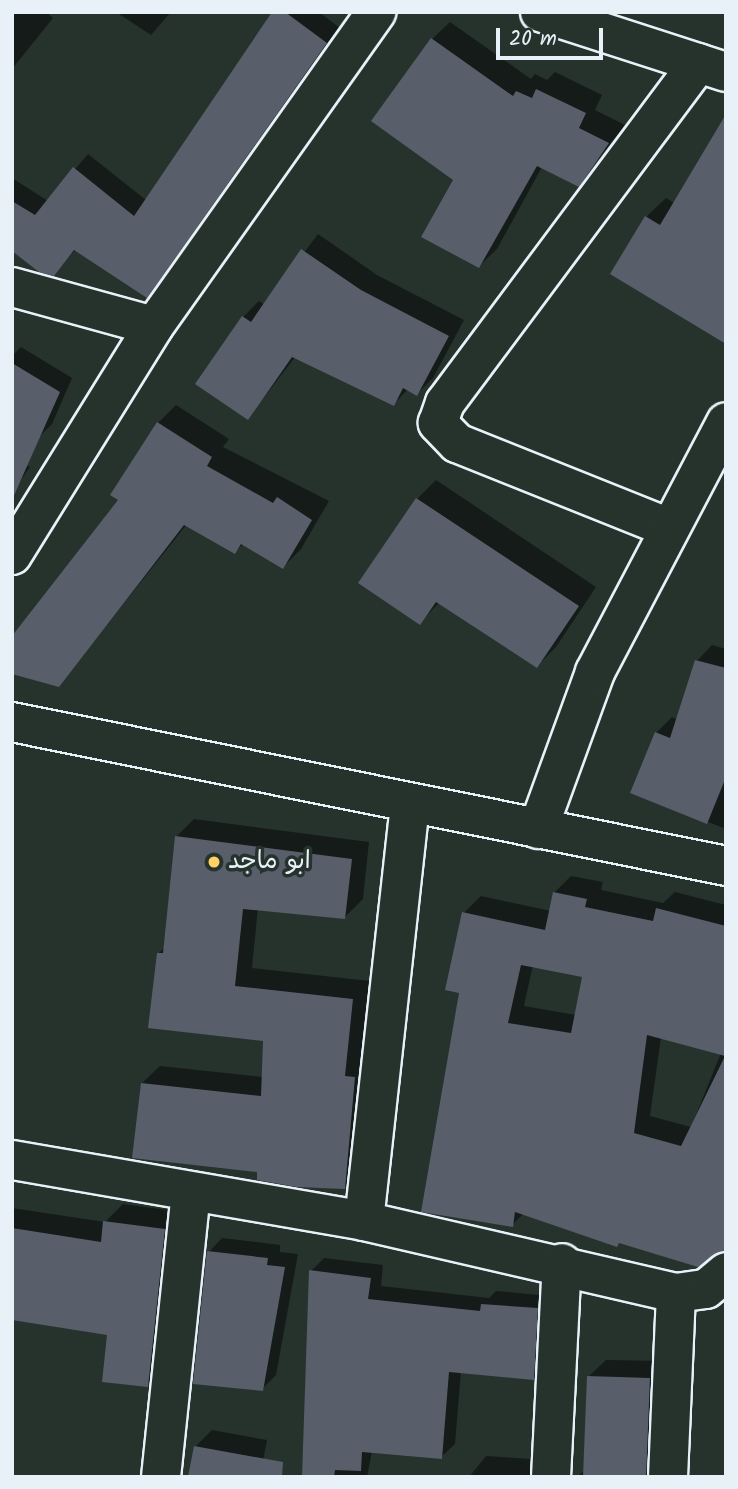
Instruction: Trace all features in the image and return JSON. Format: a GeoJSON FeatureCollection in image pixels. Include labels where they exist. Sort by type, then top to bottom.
{"type":"FeatureCollection","features":[{"type":"Feature","properties":{"kind":"street"},"geometry":{"type":"LineString","coordinates":[[12,555],[154,326],[376,12]]}},
{"type":"Feature","properties":{"kind":"street"},"geometry":{"type":"LineString","coordinates":[[540,12],[712,67],[445,402],[438,423],[457,443],[667,527]]}},
{"type":"Feature","properties":{"kind":"street"},"geometry":{"type":"LineString","coordinates":[[12,287],[154,326]]}},
{"type":"Feature","properties":{"kind":"street"},"geometry":{"type":"LineString","coordinates":[[537,829],[594,672],[667,527],[726,422]]}},
{"type":"Feature","properties":{"kind":"street"},"geometry":{"type":"LineString","coordinates":[[12,722],[410,805],[726,866]]}},
{"type":"Feature","properties":{"kind":"street"},"geometry":{"type":"LineString","coordinates":[[364,1221],[410,805]]}},
{"type":"Feature","properties":{"kind":"street"},"geometry":{"type":"LineString","coordinates":[[12,1160],[364,1221],[562,1264],[708,1291],[668,1477]]}},
{"type":"Feature","properties":{"kind":"street"},"geometry":{"type":"LineString","coordinates":[[161,1477],[191,1193]]}},
{"type":"Feature","properties":{"kind":"street"},"geometry":{"type":"LineString","coordinates":[[551,1477],[562,1264]]}},
{"type":"Feature","properties":{"kind":"building"},"geometry":{"type":"Polygon","coordinates":[[[272,12],[285,12],[327,43],[147,298],[74,250],[54,276],[39,272],[12,251],[12,201],[35,215],[73,167],[134,216],[272,12]]]}},
{"type":"Feature","properties":{"kind":"building"},"geometry":{"type":"Polygon","coordinates":[[[431,38],[513,96],[516,91],[532,98],[536,89],[586,113],[579,128],[609,143],[579,187],[537,166],[479,268],[421,237],[453,180],[371,121],[431,38]]]}},
{"type":"Feature","properties":{"kind":"building"},"geometry":{"type":"Polygon","coordinates":[[[726,114],[726,344],[610,274],[645,216],[660,225],[726,114]]]}},
{"type":"Feature","properties":{"kind":"building"},"geometry":{"type":"Polygon","coordinates":[[[301,249],[361,290],[449,336],[417,396],[403,388],[394,406],[292,357],[248,420],[195,384],[242,316],[251,322],[301,249]]]}},
{"type":"Feature","properties":{"kind":"building"},"geometry":{"type":"Polygon","coordinates":[[[12,363],[60,392],[12,500],[12,363]]]}},
{"type":"Feature","properties":{"kind":"building"},"geometry":{"type":"Polygon","coordinates":[[[157,422],[212,457],[207,466],[273,503],[277,497],[312,520],[283,569],[241,544],[235,554],[184,525],[59,687],[12,674],[12,636],[118,500],[110,495],[157,422]]]}},
{"type":"Feature","properties":{"kind":"building"},"geometry":{"type":"Polygon","coordinates":[[[416,498],[579,606],[537,668],[436,602],[420,625],[358,583],[416,498]]]}},
{"type":"Feature","properties":{"kind":"building"},"geometry":{"type":"Polygon","coordinates":[[[695,660],[726,668],[726,777],[707,824],[630,793],[655,732],[670,738],[695,660]]]}},
{"type":"Feature","properties":{"kind":"building"},"geometry":{"type":"Polygon","coordinates":[[[175,836],[352,859],[345,919],[243,909],[235,986],[353,999],[345,1076],[355,1077],[345,1189],[297,1187],[257,1180],[257,1172],[132,1158],[141,1083],[261,1096],[263,1041],[148,1028],[157,953],[163,953],[175,836]]]}},
{"type":"Feature","properties":{"kind":"building"},"geometry":{"type":"Polygon","coordinates":[[[553,892],[587,899],[585,907],[653,921],[656,908],[726,926],[726,1251],[698,1267],[619,1243],[617,1247],[515,1212],[513,1227],[421,1212],[459,993],[445,990],[462,912],[545,930],[553,892]],[[521,965],[508,1023],[571,1033],[582,977],[521,965]],[[647,1035],[634,1133],[681,1146],[725,1056],[647,1035]]]}},
{"type":"Feature","properties":{"kind":"building"},"geometry":{"type":"Polygon","coordinates":[[[103,1221],[165,1229],[148,1387],[102,1382],[107,1335],[12,1320],[12,1228],[101,1242],[103,1221]]]}},
{"type":"Feature","properties":{"kind":"building"},"geometry":{"type":"Polygon","coordinates":[[[207,1251],[268,1258],[267,1265],[285,1267],[263,1391],[193,1384],[207,1251]]]}},
{"type":"Feature","properties":{"kind":"building"},"geometry":{"type":"Polygon","coordinates":[[[309,1270],[371,1278],[368,1299],[480,1311],[481,1304],[538,1308],[534,1380],[449,1372],[442,1459],[362,1452],[361,1471],[335,1470],[334,1477],[302,1477],[309,1270]]]}},
{"type":"Feature","properties":{"kind":"building"},"geometry":{"type":"Polygon","coordinates":[[[587,1376],[650,1378],[646,1477],[583,1477],[587,1376]]]}},
{"type":"Feature","properties":{"kind":"building"},"geometry":{"type":"Polygon","coordinates":[[[194,1446],[283,1462],[282,1477],[188,1477],[194,1446]]]}},
{"type":"Feature","properties":{"kind":"place","name":"ابو ماجد"},"geometry":{"type":"Point","coordinates":[214,862]}}]}
